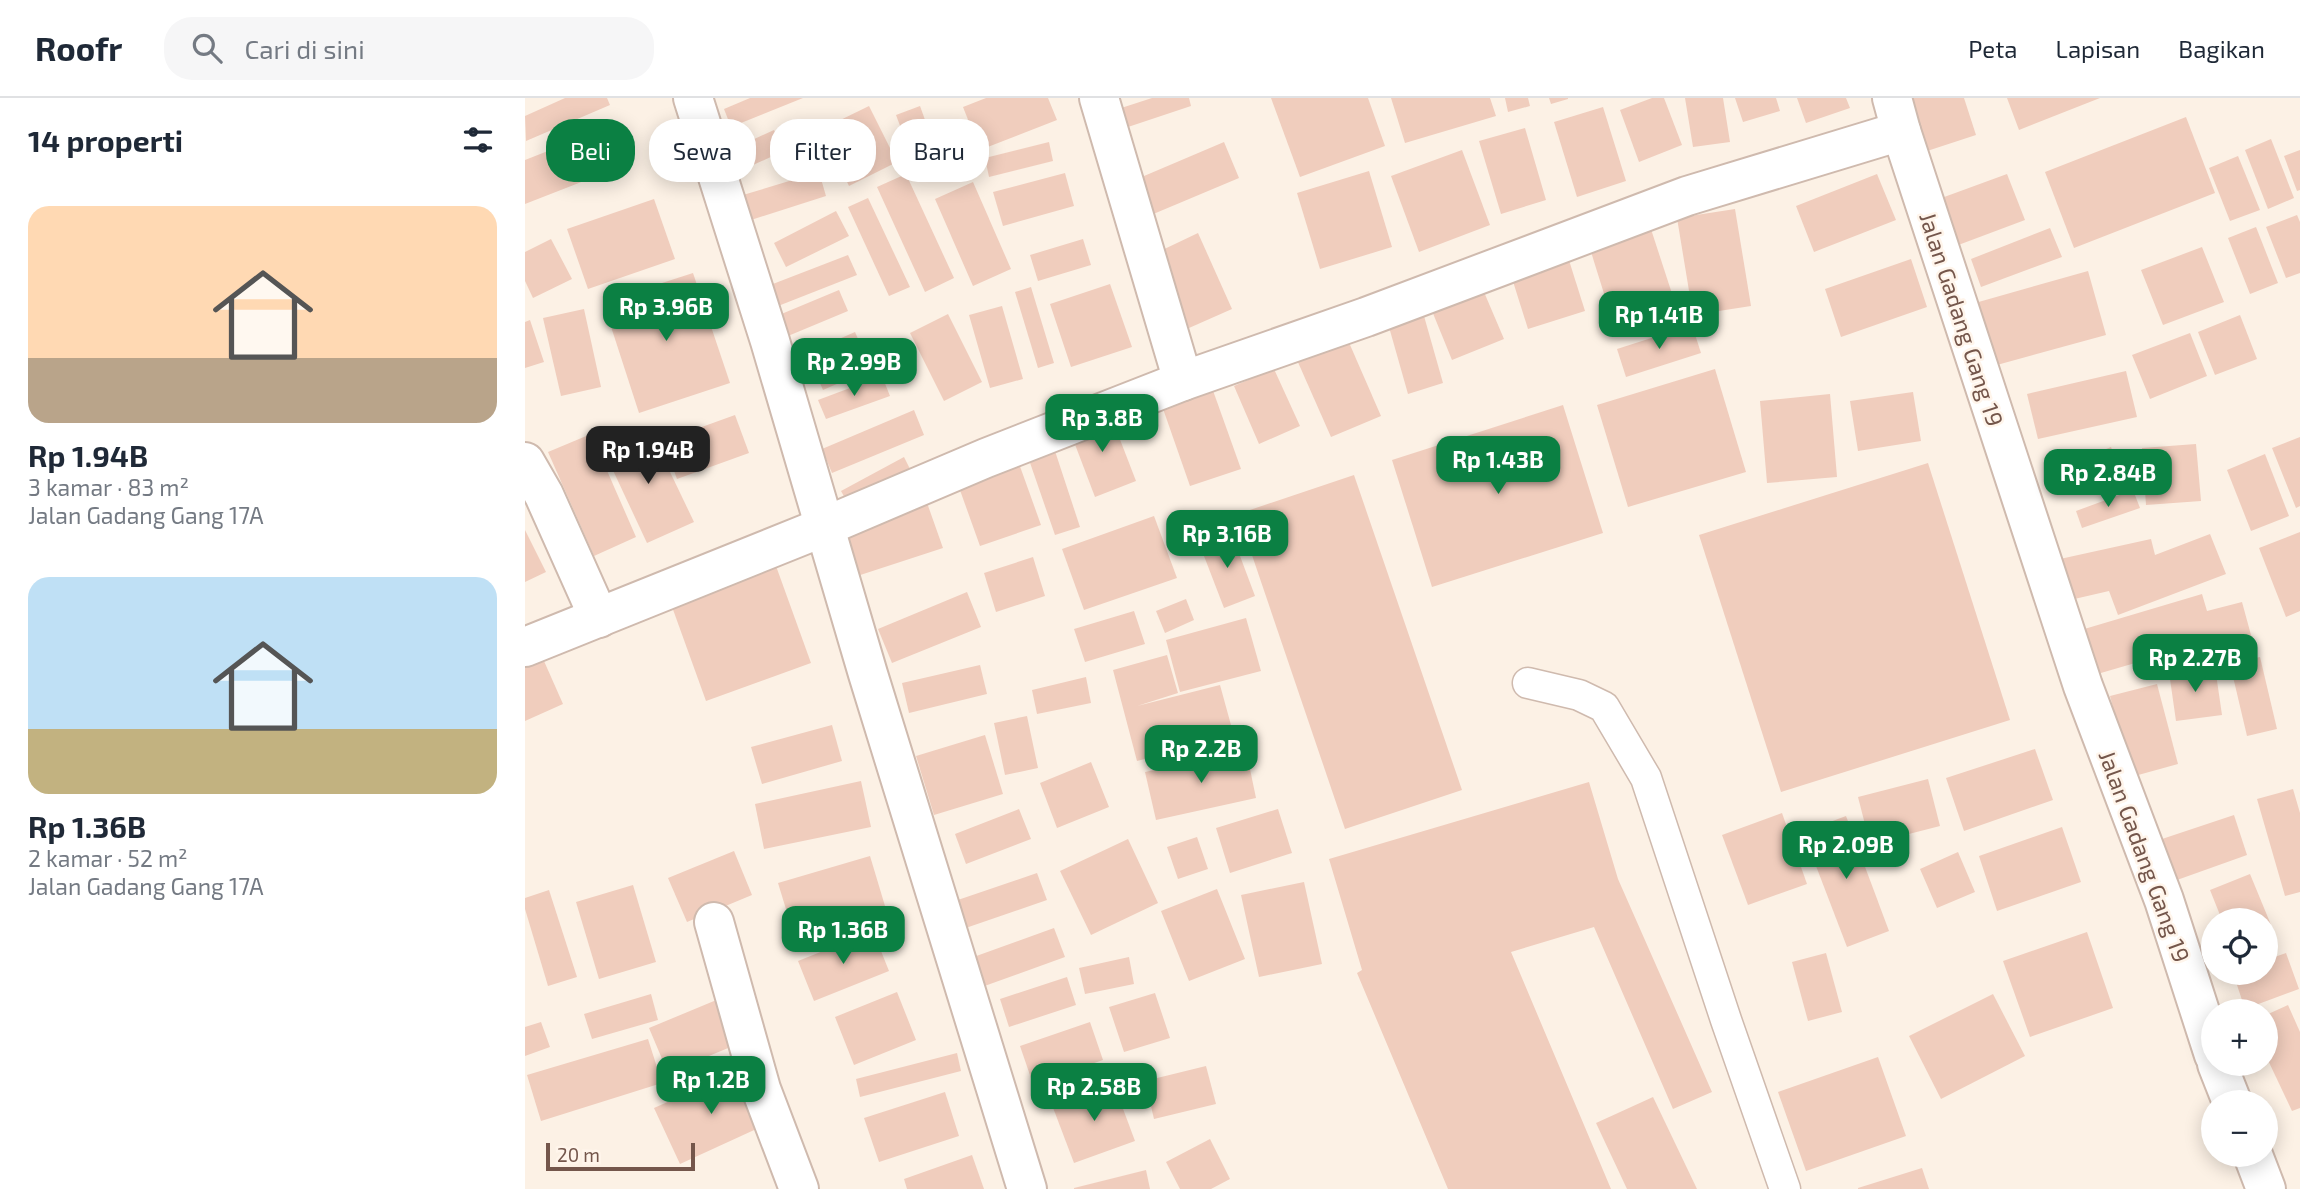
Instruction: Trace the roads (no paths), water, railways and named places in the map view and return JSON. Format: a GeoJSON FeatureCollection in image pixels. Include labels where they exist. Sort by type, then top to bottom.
{"type":"FeatureCollection","features":[{"type":"Feature","properties":{"kind":"street"},"geometry":{"type":"LineString","coordinates":[[693,98],[1027,1189]]}},
{"type":"Feature","properties":{"kind":"street"},"geometry":{"type":"LineString","coordinates":[[1099,98],[1182,381]]}},
{"type":"Feature","properties":{"kind":"street"},"geometry":{"type":"LineString","coordinates":[[525,647],[826,526],[986,458],[1182,381],[1366,317],[1897,115]]}},
{"type":"Feature","properties":{"kind":"street","name":"Jalan Gadang Gang 19"},"geometry":{"type":"LineString","coordinates":[[1897,115],[2084,686],[2164,900],[2201,1015]]}},
{"type":"Feature","properties":{"kind":"street"},"geometry":{"type":"LineString","coordinates":[[525,462],[544,495],[599,618]]}},
{"type":"Feature","properties":{"kind":"street"},"geometry":{"type":"LineString","coordinates":[[714,922],[761,1089],[799,1189]]}},
{"type":"Feature","properties":{"kind":"street"},"geometry":{"type":"LineString","coordinates":[[2258,1167],[2266,1189]]}},
{"type":"Feature","properties":{"kind":"lane"},"geometry":{"type":"LineString","coordinates":[[1528,682],[1579,695],[1604,707],[1647,778],[1725,1020],[1785,1189]]}}]}
